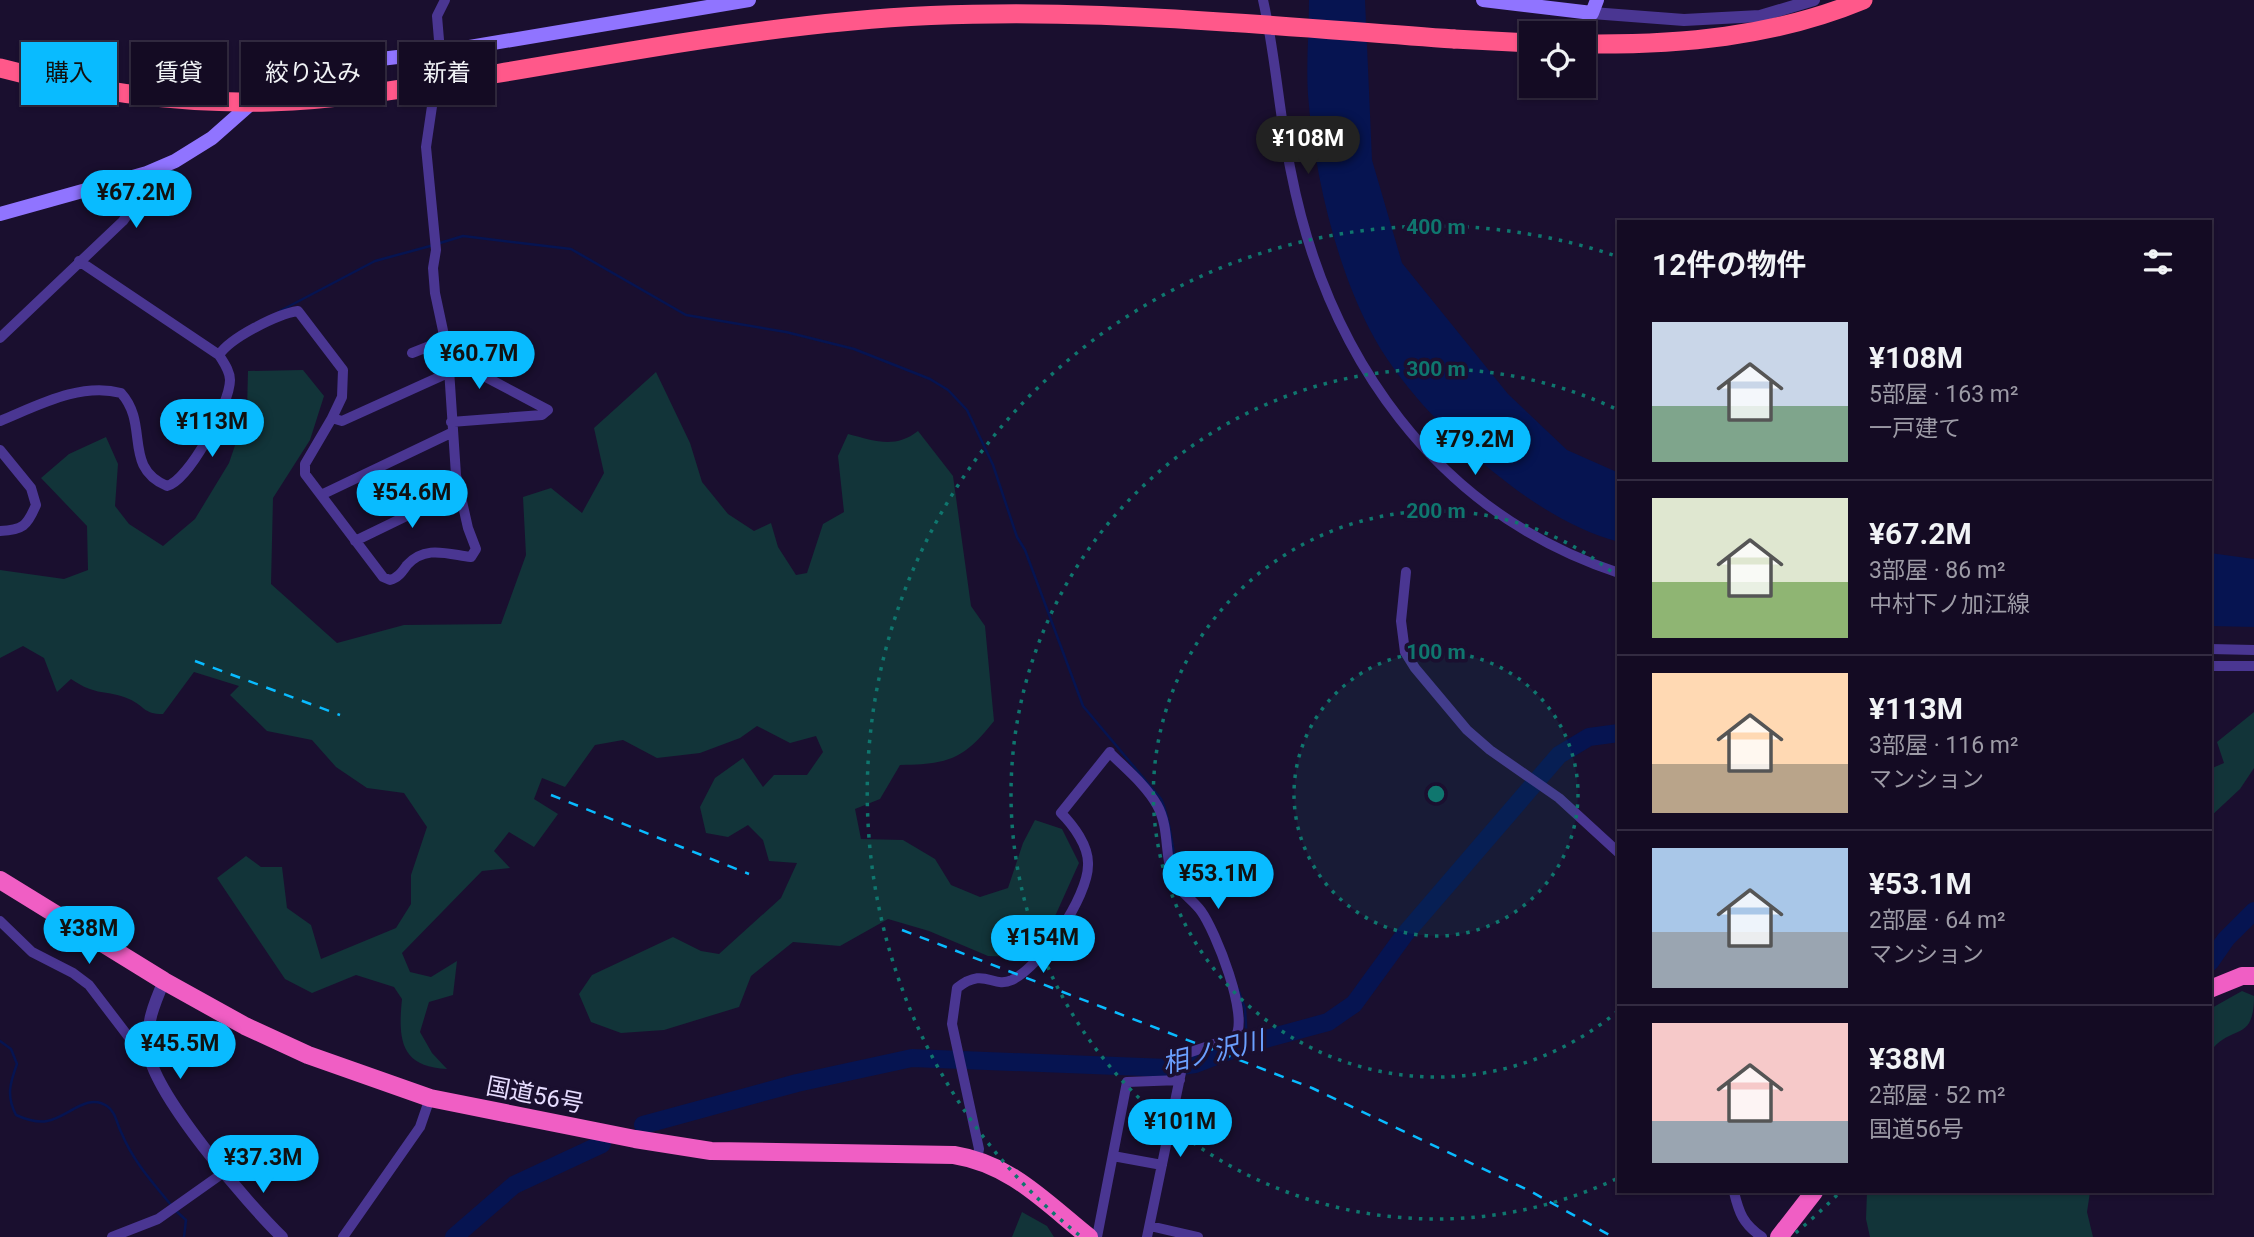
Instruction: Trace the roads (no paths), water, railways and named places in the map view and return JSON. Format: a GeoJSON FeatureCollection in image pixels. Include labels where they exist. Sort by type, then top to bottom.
{"type":"FeatureCollection","features":[{"type":"Feature","properties":{"kind":"highway"},"geometry":{"type":"LineString","coordinates":[[1596,44],[1656,43],[1751,34],[1798,24],[1863,0]]}},
{"type":"Feature","properties":{"kind":"highway"},"geometry":{"type":"LineString","coordinates":[[0,68],[112,91],[205,101],[270,102],[440,83],[778,29],[934,15],[1150,18],[1519,43]]}},
{"type":"Feature","properties":{"kind":"highway","name":"国道56号"},"geometry":{"type":"LineString","coordinates":[[0,880],[164,981],[244,1026],[308,1055],[430,1098],[635,1139],[711,1150],[954,1155],[977,1158],[1010,1173],[1089,1237]]}},
{"type":"Feature","properties":{"kind":"highway"},"geometry":{"type":"LineString","coordinates":[[2212,988],[2242,976],[2254,976]]}},
{"type":"Feature","properties":{"kind":"highway"},"geometry":{"type":"LineString","coordinates":[[1779,1237],[1813,1193]]}},
{"type":"Feature","properties":{"kind":"main road"},"geometry":{"type":"LineString","coordinates":[[495,43],[749,0]]}},
{"type":"Feature","properties":{"kind":"main road"},"geometry":{"type":"LineString","coordinates":[[1483,0],[1594,6]]}},
{"type":"Feature","properties":{"kind":"main road"},"geometry":{"type":"LineString","coordinates":[[0,214],[147,173],[175,161],[212,138],[272,85],[293,74],[332,64],[399,57]]}},
{"type":"Feature","properties":{"kind":"street"},"geometry":{"type":"LineString","coordinates":[[439,42],[438,16],[445,0]]}},
{"type":"Feature","properties":{"kind":"street"},"geometry":{"type":"LineString","coordinates":[[1263,0],[1291,173],[1306,235],[1327,297],[1356,354],[1412,435],[1443,469],[1484,505],[1545,543],[1617,572]]}},
{"type":"Feature","properties":{"kind":"street"},"geometry":{"type":"LineString","coordinates":[[1594,6],[1684,20],[1760,16],[1814,0]]}},
{"type":"Feature","properties":{"kind":"street"},"geometry":{"type":"LineString","coordinates":[[219,355],[225,347],[245,335],[286,313],[298,311],[343,370],[342,397],[305,464],[305,474],[383,577],[390,580],[396,578],[416,555],[425,552],[471,557],[476,549],[458,491],[445,340],[435,293],[436,250],[426,147],[432,105]]}},
{"type":"Feature","properties":{"kind":"street"},"geometry":{"type":"LineString","coordinates":[[1,336],[138,203],[145,190],[147,173]]}},
{"type":"Feature","properties":{"kind":"street"},"geometry":{"type":"LineString","coordinates":[[0,421],[51,400],[82,392],[121,393],[130,402],[138,430],[140,464],[146,474],[167,486],[176,484],[213,428],[229,392],[230,378],[219,355],[79,261]]}},
{"type":"Feature","properties":{"kind":"street"},"geometry":{"type":"LineString","coordinates":[[412,353],[445,340]]}},
{"type":"Feature","properties":{"kind":"street"},"geometry":{"type":"LineString","coordinates":[[321,495],[451,427],[542,415],[548,410],[482,375],[445,340]]}},
{"type":"Feature","properties":{"kind":"street"},"geometry":{"type":"LineString","coordinates":[[332,418],[342,421],[448,373]]}},
{"type":"Feature","properties":{"kind":"street"},"geometry":{"type":"LineString","coordinates":[[0,450],[31,488],[36,505],[28,525],[19,530],[0,531]]}},
{"type":"Feature","properties":{"kind":"street"},"geometry":{"type":"LineString","coordinates":[[355,541],[458,491]]}},
{"type":"Feature","properties":{"kind":"street"},"geometry":{"type":"LineString","coordinates":[[1406,572],[1402,621],[1405,652],[1467,730],[1490,750],[1550,791],[1617,851]]}},
{"type":"Feature","properties":{"kind":"street"},"geometry":{"type":"LineString","coordinates":[[2212,649],[2254,650]]}},
{"type":"Feature","properties":{"kind":"street"},"geometry":{"type":"LineString","coordinates":[[2212,666],[2254,666]]}},
{"type":"Feature","properties":{"kind":"street"},"geometry":{"type":"LineString","coordinates":[[977,1158],[979,1149],[952,1024],[957,988],[969,979],[980,977],[1004,982],[1012,979],[1029,968],[1062,925],[1082,887],[1088,864],[1072,824],[1060,813],[1110,752],[1158,807],[1167,834],[1172,877],[1183,894],[1201,912],[1236,997],[1241,1017],[1235,1037],[1188,1053],[1184,1058],[1149,1232],[1198,1237]]}},
{"type":"Feature","properties":{"kind":"street"},"geometry":{"type":"LineString","coordinates":[[0,921],[32,952],[73,973],[89,985],[131,1040],[148,1051]]}},
{"type":"Feature","properties":{"kind":"street"},"geometry":{"type":"LineString","coordinates":[[164,981],[148,1024],[148,1051],[167,1092],[223,1173],[282,1237]]}},
{"type":"Feature","properties":{"kind":"street"},"geometry":{"type":"LineString","coordinates":[[1097,1237],[1128,1082],[1180,1077]]}},
{"type":"Feature","properties":{"kind":"street"},"geometry":{"type":"LineString","coordinates":[[343,1237],[420,1127],[430,1098]]}},
{"type":"Feature","properties":{"kind":"street"},"geometry":{"type":"LineString","coordinates":[[1113,1156],[1162,1165]]}},
{"type":"Feature","properties":{"kind":"street"},"geometry":{"type":"LineString","coordinates":[[112,1237],[158,1219],[223,1173]]}},
{"type":"Feature","properties":{"kind":"street"},"geometry":{"type":"LineString","coordinates":[[1734,1193],[1740,1215],[1747,1227],[1762,1237]]}},
{"type":"Feature","properties":{"kind":"waterway"},"geometry":{"type":"LineString","coordinates":[[440,243],[463,236],[571,249],[686,315],[786,332],[854,349],[930,379],[948,390],[967,410],[993,465],[1017,537],[1025,550],[1083,706],[1161,799],[1176,865],[1184,886]]}},
{"type":"Feature","properties":{"kind":"waterway"},"geometry":{"type":"LineString","coordinates":[[280,311],[375,261],[434,245]]}},
{"type":"Feature","properties":{"kind":"waterway","name":"相ノ沢川"},"geometry":{"type":"LineString","coordinates":[[643,1125],[797,1083],[912,1058],[1168,1068],[1195,1064],[1247,1044],[1328,1022],[1354,1004],[1405,934],[1559,755],[1589,737],[1617,733]]}},
{"type":"Feature","properties":{"kind":"waterway"},"geometry":{"type":"LineString","coordinates":[[2212,959],[2226,939],[2254,911]]}},
{"type":"Feature","properties":{"kind":"waterway"},"geometry":{"type":"LineString","coordinates":[[1238,989],[1245,1009],[1247,1044]]}},
{"type":"Feature","properties":{"kind":"waterway"},"geometry":{"type":"LineString","coordinates":[[0,1041],[11,1049],[17,1064],[10,1090],[16,1115],[43,1121],[54,1119],[92,1102],[107,1106],[138,1163],[171,1205]]}},
{"type":"Feature","properties":{"kind":"waterway","name":"相ノ沢川"},"geometry":{"type":"LineString","coordinates":[[454,1237],[514,1185],[602,1144]]}},
{"type":"Feature","properties":{"kind":"waterway"},"geometry":{"type":"LineString","coordinates":[[175,1210],[186,1220],[184,1237]]}},
{"type":"Feature","properties":{"kind":"railway"},"geometry":{"type":"LineString","coordinates":[[195,661],[340,715]]}},
{"type":"Feature","properties":{"kind":"railway"},"geometry":{"type":"LineString","coordinates":[[551,795],[749,874]]}},
{"type":"Feature","properties":{"kind":"railway"},"geometry":{"type":"LineString","coordinates":[[902,930],[1312,1088],[1530,1191],[1613,1237]]}}]}
